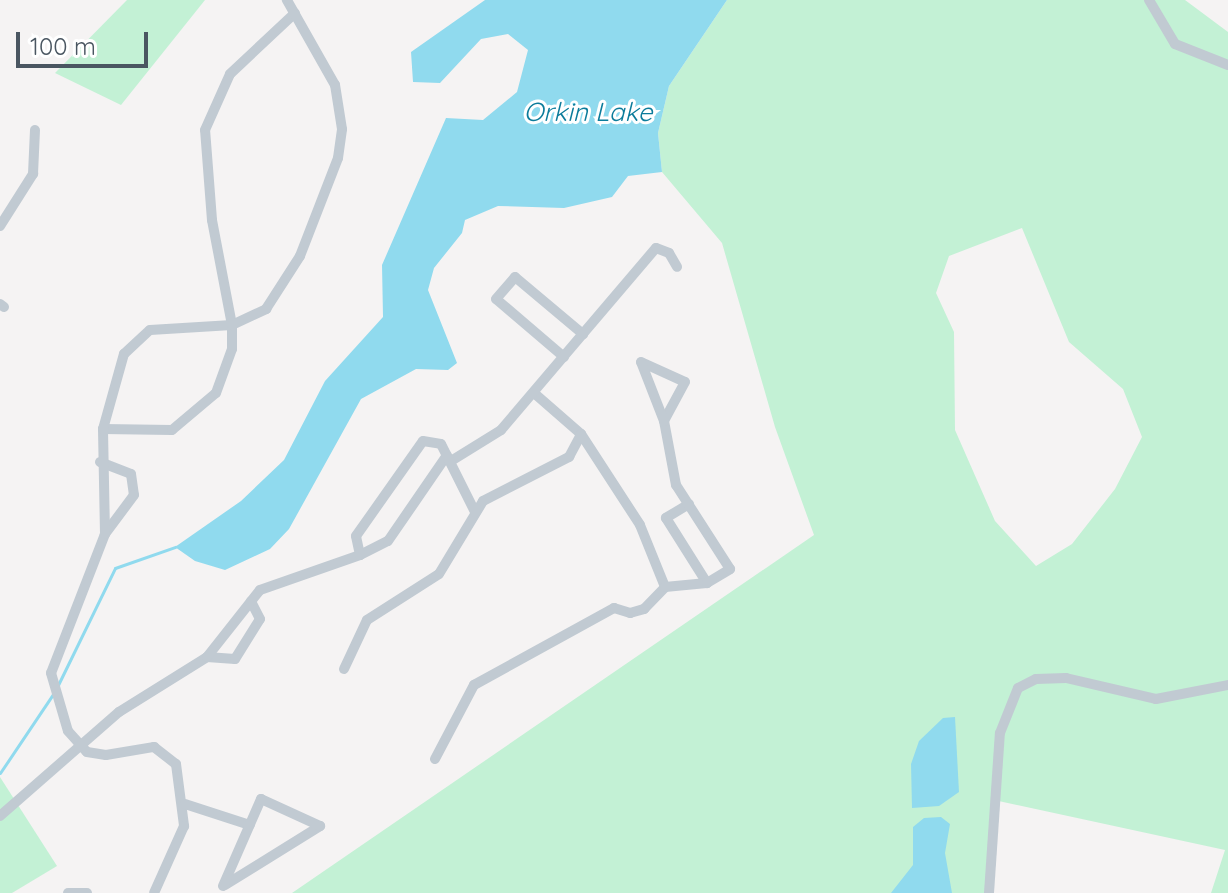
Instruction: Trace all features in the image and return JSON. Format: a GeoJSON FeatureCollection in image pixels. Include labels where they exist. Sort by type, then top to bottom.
{"type":"FeatureCollection","features":[{"type":"Feature","properties":{"kind":"street"},"geometry":{"type":"LineString","coordinates":[[105,534],[100,462],[103,429],[117,368],[136,339],[167,325],[232,325],[266,309],[288,281],[340,147],[335,85],[287,0]]}},
{"type":"Feature","properties":{"kind":"street"},"geometry":{"type":"LineString","coordinates":[[1149,0],[1175,44],[1228,65]]}},
{"type":"Feature","properties":{"kind":"street"},"geometry":{"type":"LineString","coordinates":[[103,429],[159,433],[185,424],[216,393],[232,349],[232,325],[212,220],[205,130],[230,74],[295,13]]}},
{"type":"Feature","properties":{"kind":"street"},"geometry":{"type":"LineString","coordinates":[[0,226],[33,174],[35,130]]}},
{"type":"Feature","properties":{"kind":"street"},"geometry":{"type":"LineString","coordinates":[[0,816],[78,744],[207,657],[260,590],[360,555],[388,541],[449,458],[501,430],[656,248],[669,253],[677,267]]}},
{"type":"Feature","properties":{"kind":"street"},"geometry":{"type":"LineString","coordinates":[[564,357],[496,299],[515,277],[583,334]]}},
{"type":"Feature","properties":{"kind":"street"},"geometry":{"type":"LineString","coordinates":[[435,759],[474,685],[614,608],[630,613],[644,609],[665,587],[707,583],[730,569],[676,485],[664,421],[641,362],[685,382],[664,421]]}},
{"type":"Feature","properties":{"kind":"street"},"geometry":{"type":"LineString","coordinates":[[534,393],[581,434],[640,525],[665,587]]}},
{"type":"Feature","properties":{"kind":"street"},"geometry":{"type":"LineString","coordinates":[[344,669],[367,620],[439,574],[483,501],[569,457],[581,434]]}},
{"type":"Feature","properties":{"kind":"street"},"geometry":{"type":"LineString","coordinates":[[360,555],[356,536],[423,441],[441,444],[475,512]]}},
{"type":"Feature","properties":{"kind":"street"},"geometry":{"type":"LineString","coordinates":[[100,462],[122,467],[134,485],[128,509],[105,534],[55,657],[52,681],[78,744],[95,756],[164,749],[176,764],[185,804],[184,826],[154,893]]}},
{"type":"Feature","properties":{"kind":"street"},"geometry":{"type":"LineString","coordinates":[[689,504],[666,518],[707,583]]}},
{"type":"Feature","properties":{"kind":"street"},"geometry":{"type":"LineString","coordinates":[[207,657],[228,663],[235,659],[260,619],[251,601]]}},
{"type":"Feature","properties":{"kind":"street"},"geometry":{"type":"LineString","coordinates":[[989,893],[1000,733],[1018,688],[1036,679],[1066,678],[1156,699],[1228,685]]}},
{"type":"Feature","properties":{"kind":"street"},"geometry":{"type":"LineString","coordinates":[[261,799],[320,826],[223,886],[250,825],[261,799]]}},
{"type":"Feature","properties":{"kind":"street"},"geometry":{"type":"LineString","coordinates":[[185,804],[250,825]]}},
{"type":"Feature","properties":{"kind":"street"},"geometry":{"type":"LineString","coordinates":[[68,893],[87,893]]}},
{"type":"Feature","properties":{"kind":"green space"},"geometry":{"type":"Polygon","coordinates":[[[127,0],[205,0],[121,105],[55,73],[127,0]]]}},
{"type":"Feature","properties":{"kind":"green space"},"geometry":{"type":"Polygon","coordinates":[[[727,0],[1185,0],[1228,32],[1228,893],[1211,893],[1225,850],[994,800],[986,893],[292,893],[814,535],[775,427],[722,243],[662,172],[658,133],[669,86],[727,0]],[[1022,228],[949,256],[936,293],[954,332],[955,430],[995,521],[1036,566],[1072,544],[1115,489],[1142,437],[1123,389],[1069,342],[1022,228]]]}},
{"type":"Feature","properties":{"kind":"green space"},"geometry":{"type":"Polygon","coordinates":[[[0,777],[57,866],[12,893],[0,893],[0,777]]]}},
{"type":"Feature","properties":{"kind":"water","name":"Orkin Lake"},"geometry":{"type":"Polygon","coordinates":[[[485,0],[727,0],[669,86],[658,133],[662,172],[628,176],[612,197],[564,208],[498,206],[465,220],[462,233],[434,268],[428,290],[457,363],[448,370],[416,369],[361,399],[289,529],[270,549],[225,570],[195,561],[175,547],[241,501],[284,460],[325,381],[383,317],[382,265],[446,118],[483,120],[517,92],[528,50],[508,34],[481,39],[440,83],[413,82],[411,52],[485,0]]]}},
{"type":"Feature","properties":{"kind":"water"},"geometry":{"type":"Polygon","coordinates":[[[955,717],[959,792],[939,806],[912,808],[911,764],[919,741],[943,718],[955,717]]]}},
{"type":"Feature","properties":{"kind":"water"},"geometry":{"type":"Polygon","coordinates":[[[941,817],[950,824],[945,853],[952,893],[891,893],[913,865],[913,827],[924,818],[941,817]]]}},
{"type":"Feature","properties":{"kind":"waterway"},"geometry":{"type":"LineString","coordinates":[[57,687],[115,568],[175,547]]}},
{"type":"Feature","properties":{"kind":"waterway"},"geometry":{"type":"LineString","coordinates":[[0,773],[53,694]]}}]}
